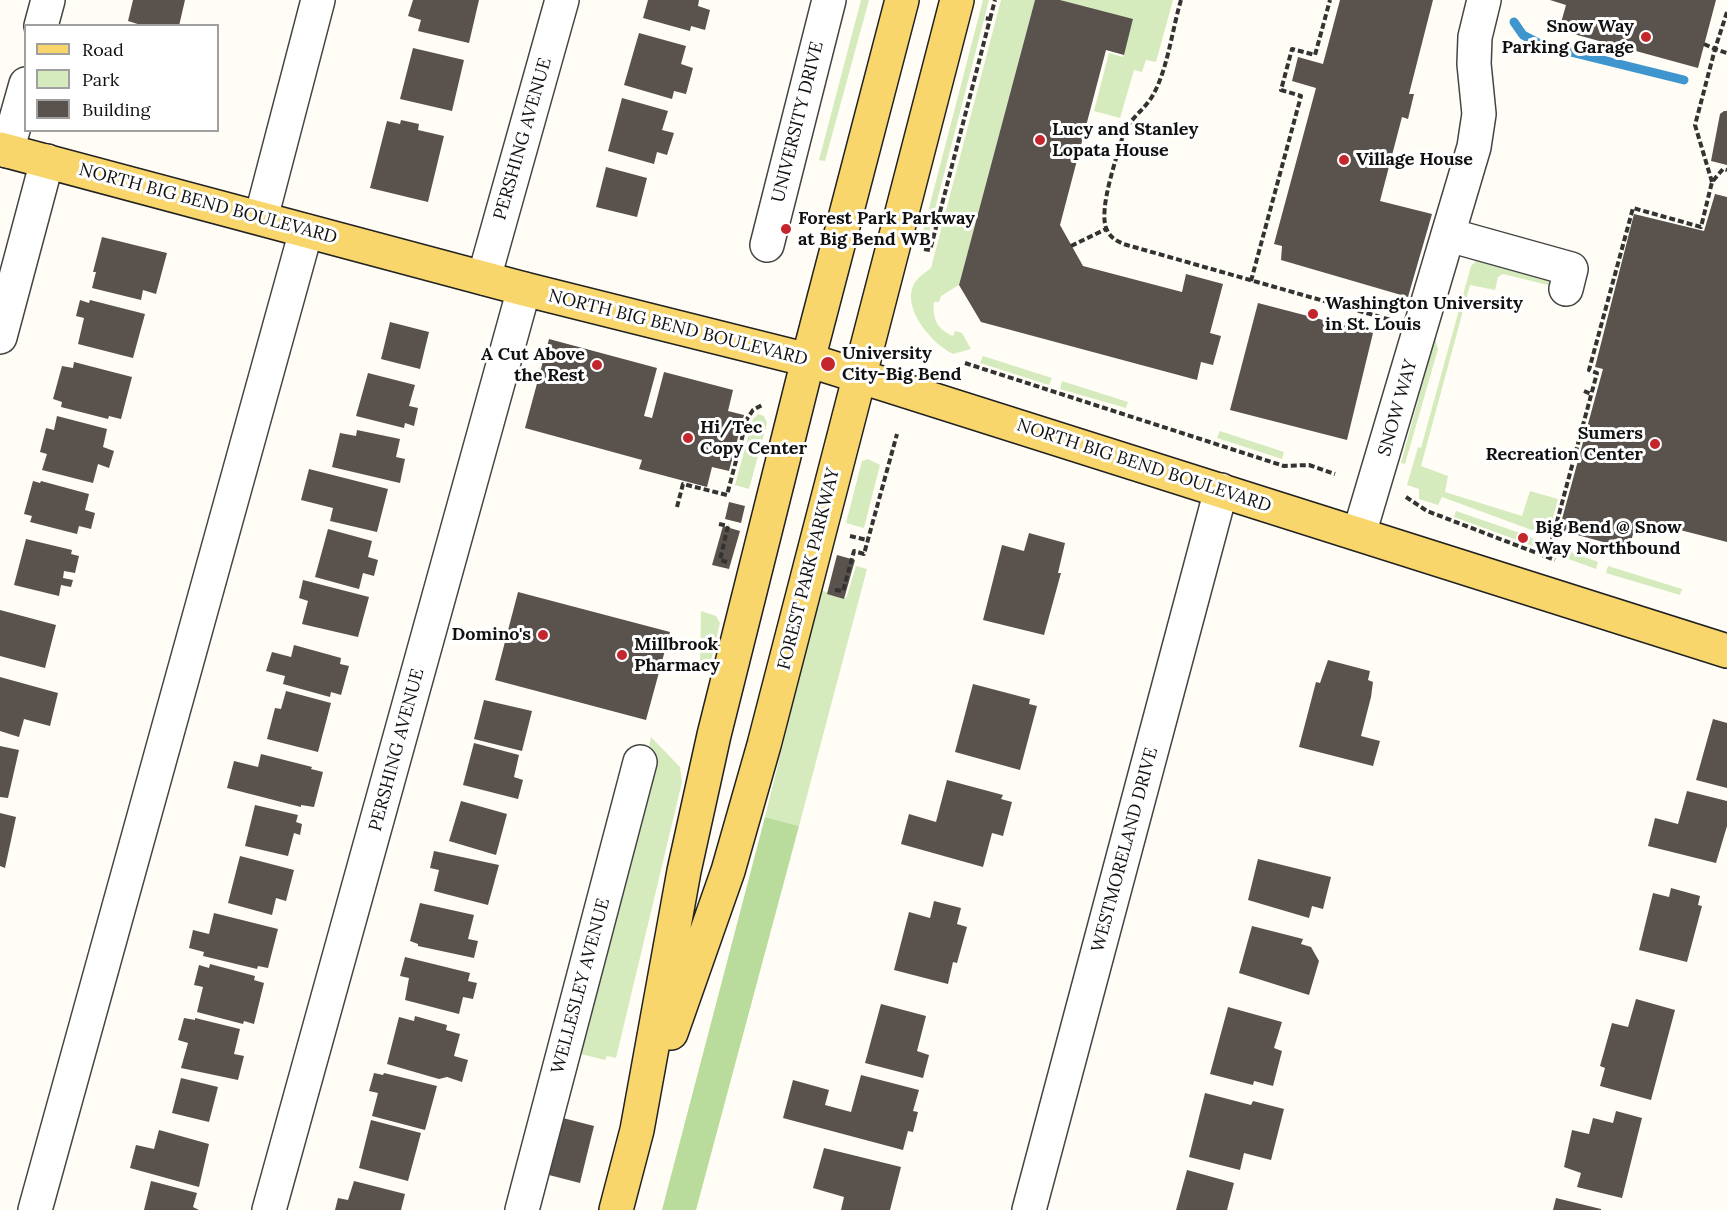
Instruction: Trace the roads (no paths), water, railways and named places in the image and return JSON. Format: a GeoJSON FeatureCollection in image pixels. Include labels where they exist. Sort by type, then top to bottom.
{"type":"FeatureCollection","features":[{"type":"Feature","properties":{"kind":"main road","name":"FOREST PARK PARKWAY"},"geometry":{"type":"LineString","coordinates":[[616,1210],[637,1130],[704,780],[808,360],[903,0]]}},
{"type":"Feature","properties":{"kind":"main road","name":"FOREST PARK PARKWAY"},"geometry":{"type":"LineString","coordinates":[[637,1130],[728,871],[764,745],[957,0]]}},
{"type":"Feature","properties":{"kind":"main road","name":"NORTH BIG BEND BOULEVARD"},"geometry":{"type":"LineString","coordinates":[[4,150],[484,279],[808,360],[1727,651]]}},
{"type":"Feature","properties":{"kind":"street"},"geometry":{"type":"LineString","coordinates":[[42,24],[48,0]]}},
{"type":"Feature","properties":{"kind":"street"},"geometry":{"type":"LineString","coordinates":[[261,218],[318,0]]}},
{"type":"Feature","properties":{"kind":"street","name":"PERSHING AVENUE"},"geometry":{"type":"LineString","coordinates":[[484,279],[562,0]]}},
{"type":"Feature","properties":{"kind":"street","name":"UNIVERSITY DRIVE"},"geometry":{"type":"LineString","coordinates":[[767,245],[829,0]]}},
{"type":"Feature","properties":{"kind":"street","name":"SNOW WAY"},"geometry":{"type":"LineString","coordinates":[[1359,534],[1474,147],[1479,114],[1474,64],[1475,37],[1484,0]]}},
{"type":"Feature","properties":{"kind":"street"},"geometry":{"type":"LineString","coordinates":[[4,150],[24,90]]}},
{"type":"Feature","properties":{"kind":"street"},"geometry":{"type":"LineString","coordinates":[[0,337],[47,161]]}},
{"type":"Feature","properties":{"kind":"street"},"geometry":{"type":"LineString","coordinates":[[35,1210],[306,231]]}},
{"type":"Feature","properties":{"kind":"street"},"geometry":{"type":"LineString","coordinates":[[1449,235],[1571,269],[1566,289]]}},
{"type":"Feature","properties":{"kind":"street","name":"PERSHING AVENUE"},"geometry":{"type":"LineString","coordinates":[[269,1210],[524,289]]}},
{"type":"Feature","properties":{"kind":"street","name":"WESTMORELAND DRIVE"},"geometry":{"type":"LineString","coordinates":[[1029,1210],[1221,490]]}},
{"type":"Feature","properties":{"kind":"street","name":"WELLESLEY AVENUE"},"geometry":{"type":"LineString","coordinates":[[522,1210],[640,762]]}},
{"type":"Feature","properties":{"kind":"waterway"},"geometry":{"type":"LineString","coordinates":[[1514,22],[1523,35],[1542,45],[1684,80]]}},
{"type":"Feature","properties":{"kind":"place","name":"Snow Way Parking Garage"},"geometry":{"type":"Point","coordinates":[1646,37]}},
{"type":"Feature","properties":{"kind":"place","name":"Lucy and Stanley Lopata House"},"geometry":{"type":"Point","coordinates":[1040,140]}},
{"type":"Feature","properties":{"kind":"place","name":"Village House"},"geometry":{"type":"Point","coordinates":[1344,160]}},
{"type":"Feature","properties":{"kind":"place","name":"Forest Park Parkway at Big Bend WB"},"geometry":{"type":"Point","coordinates":[786,229]}},
{"type":"Feature","properties":{"kind":"place","name":"Washington University in St. Louis"},"geometry":{"type":"Point","coordinates":[1313,314]}},
{"type":"Feature","properties":{"kind":"place","name":"University City-Big Bend"},"geometry":{"type":"Point","coordinates":[828,364]}},
{"type":"Feature","properties":{"kind":"place","name":"A Cut Above the Rest"},"geometry":{"type":"Point","coordinates":[597,365]}},
{"type":"Feature","properties":{"kind":"place","name":"Hi/Tec Copy Center"},"geometry":{"type":"Point","coordinates":[688,438]}},
{"type":"Feature","properties":{"kind":"place","name":"Sumers Recreation Center"},"geometry":{"type":"Point","coordinates":[1655,444]}},
{"type":"Feature","properties":{"kind":"place","name":"Big Bend @ Snow Way Northbound"},"geometry":{"type":"Point","coordinates":[1523,538]}},
{"type":"Feature","properties":{"kind":"place","name":"Domino's"},"geometry":{"type":"Point","coordinates":[543,635]}},
{"type":"Feature","properties":{"kind":"place","name":"Millbrook Pharmacy"},"geometry":{"type":"Point","coordinates":[622,655]}}]}
